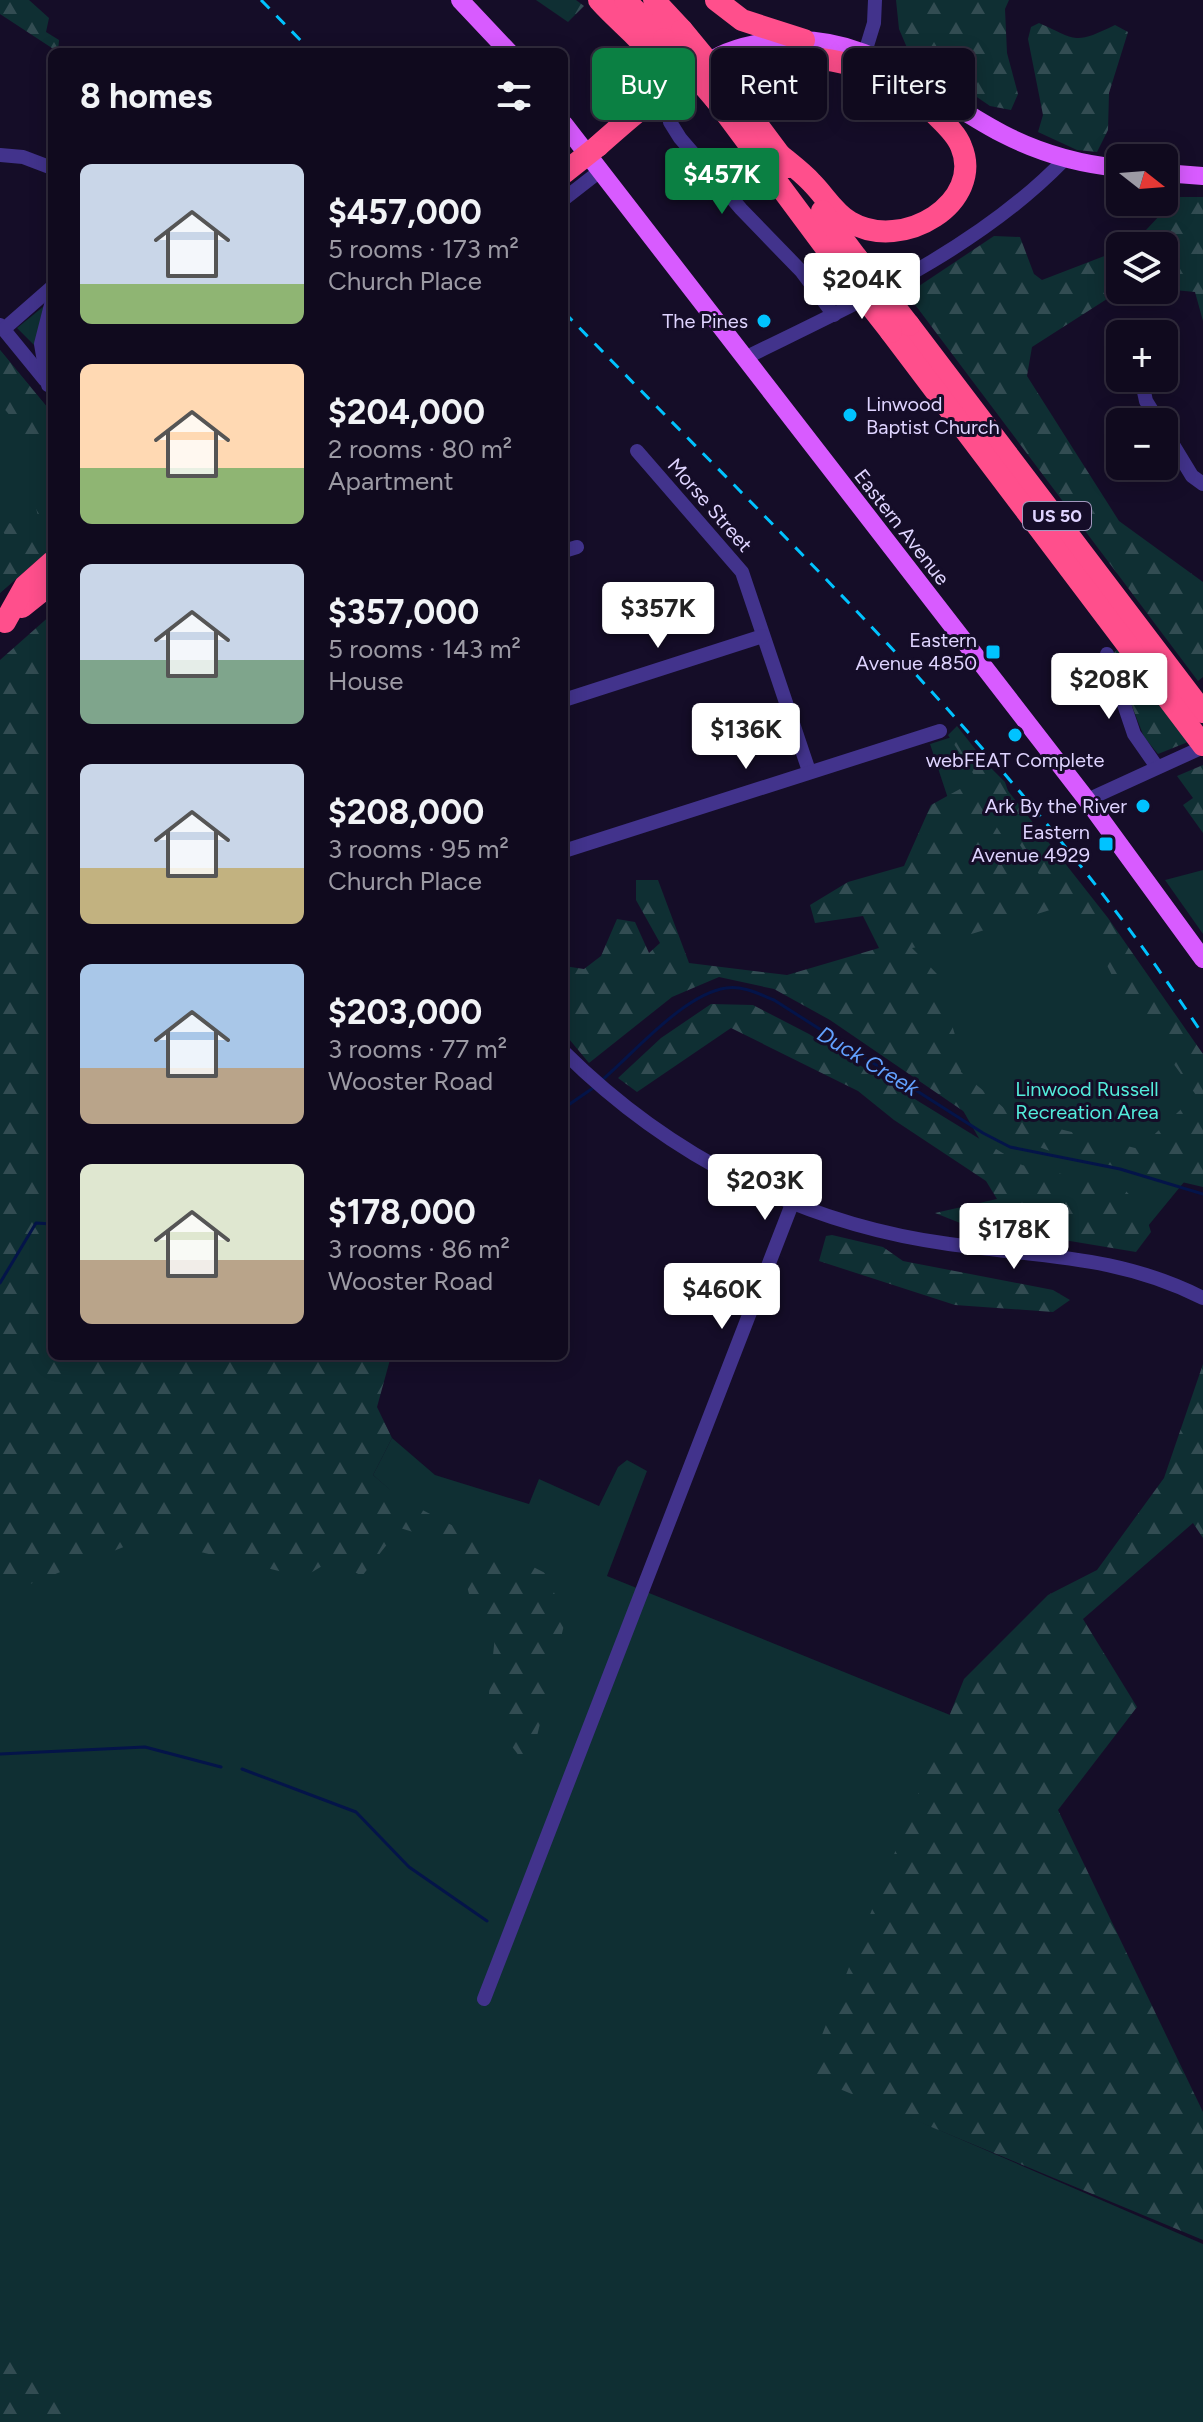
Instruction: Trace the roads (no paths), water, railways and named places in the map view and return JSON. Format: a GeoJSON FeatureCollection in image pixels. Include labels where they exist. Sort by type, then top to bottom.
{"type":"FeatureCollection","features":[{"type":"Feature","properties":{"kind":"highway","name":"US 50"},"geometry":{"type":"LineString","coordinates":[[654,0],[673,34],[711,79]]}},
{"type":"Feature","properties":{"kind":"highway"},"geometry":{"type":"LineString","coordinates":[[716,0],[742,20],[804,40]]}},
{"type":"Feature","properties":{"kind":"highway","name":"US 50"},"geometry":{"type":"LineString","coordinates":[[606,2],[673,34]]}},
{"type":"Feature","properties":{"kind":"highway"},"geometry":{"type":"LineString","coordinates":[[606,2],[647,48]]}},
{"type":"Feature","properties":{"kind":"highway"},"geometry":{"type":"LineString","coordinates":[[603,141],[641,98],[649,81],[646,54],[637,37]]}},
{"type":"Feature","properties":{"kind":"highway"},"geometry":{"type":"LineString","coordinates":[[696,73],[782,54],[843,59]]}},
{"type":"Feature","properties":{"kind":"highway"},"geometry":{"type":"LineString","coordinates":[[568,170],[631,120]]}},
{"type":"Feature","properties":{"kind":"highway","name":"US 50"},"geometry":{"type":"LineString","coordinates":[[743,120],[1196,712],[1203,746]]}},
{"type":"Feature","properties":{"kind":"highway","name":"US 50"},"geometry":{"type":"LineString","coordinates":[[747,120],[780,155],[849,262]]}},
{"type":"Feature","properties":{"kind":"highway"},"geometry":{"type":"LineString","coordinates":[[780,155],[849,222],[881,233],[910,230],[935,218],[945,208],[963,169],[960,144],[939,120]]}},
{"type":"Feature","properties":{"kind":"highway"},"geometry":{"type":"LineString","coordinates":[[2,624],[25,586],[48,566]]}},
{"type":"Feature","properties":{"kind":"highway"},"geometry":{"type":"LineString","coordinates":[[2,624],[48,586]]}},
{"type":"Feature","properties":{"kind":"main road"},"geometry":{"type":"LineString","coordinates":[[460,0],[505,48]]}},
{"type":"Feature","properties":{"kind":"main road"},"geometry":{"type":"LineString","coordinates":[[696,73],[708,62],[740,48],[804,40],[826,41],[843,50]]}},
{"type":"Feature","properties":{"kind":"main road"},"geometry":{"type":"LineString","coordinates":[[975,117],[1000,133],[1064,160]]}},
{"type":"Feature","properties":{"kind":"main road"},"geometry":{"type":"LineString","coordinates":[[958,120],[1023,156],[1040,162],[1064,160],[1106,166]]}},
{"type":"Feature","properties":{"kind":"main road","name":"Eastern Avenue"},"geometry":{"type":"LineString","coordinates":[[568,129],[1201,952]]}},
{"type":"Feature","properties":{"kind":"main road"},"geometry":{"type":"LineString","coordinates":[[1178,174],[1203,176]]}},
{"type":"Feature","properties":{"kind":"street"},"geometry":{"type":"LineString","coordinates":[[867,48],[874,26],[875,0]]}},
{"type":"Feature","properties":{"kind":"street"},"geometry":{"type":"LineString","coordinates":[[670,120],[680,138],[741,209],[802,272],[834,315]]}},
{"type":"Feature","properties":{"kind":"street"},"geometry":{"type":"LineString","coordinates":[[0,155],[23,157],[48,166]]}},
{"type":"Feature","properties":{"kind":"street"},"geometry":{"type":"LineString","coordinates":[[745,358],[834,315],[926,265],[1037,187],[1064,160]]}},
{"type":"Feature","properties":{"kind":"street"},"geometry":{"type":"LineString","coordinates":[[568,196],[600,171]]}},
{"type":"Feature","properties":{"kind":"street"},"geometry":{"type":"LineString","coordinates":[[48,290],[2,327],[48,384]]}},
{"type":"Feature","properties":{"kind":"street"},"geometry":{"type":"LineString","coordinates":[[48,317],[41,344],[48,377]]}},
{"type":"Feature","properties":{"kind":"street","name":"Morse Street"},"geometry":{"type":"LineString","coordinates":[[637,451],[742,572],[809,771]]}},
{"type":"Feature","properties":{"kind":"street"},"geometry":{"type":"LineString","coordinates":[[1178,453],[1192,476],[1203,484]]}},
{"type":"Feature","properties":{"kind":"street"},"geometry":{"type":"LineString","coordinates":[[568,699],[763,636]]}},
{"type":"Feature","properties":{"kind":"street"},"geometry":{"type":"LineString","coordinates":[[1107,654],[1134,734],[1157,767]]}},
{"type":"Feature","properties":{"kind":"street"},"geometry":{"type":"LineString","coordinates":[[568,850],[940,731]]}},
{"type":"Feature","properties":{"kind":"street"},"geometry":{"type":"LineString","coordinates":[[1087,800],[1203,746]]}},
{"type":"Feature","properties":{"kind":"street"},"geometry":{"type":"LineString","coordinates":[[568,1057],[620,1104],[705,1162],[792,1204],[887,1234],[1102,1261],[1161,1278],[1203,1298]]}},
{"type":"Feature","properties":{"kind":"street"},"geometry":{"type":"LineString","coordinates":[[484,1999],[792,1204]]}},
{"type":"Feature","properties":{"kind":"waterway","name":"Duck Creek"},"geometry":{"type":"LineString","coordinates":[[602,1080],[660,1026],[693,1001],[726,988],[744,989],[774,1000],[1010,1147],[1120,1169],[1203,1194]]}},
{"type":"Feature","properties":{"kind":"waterway","name":"Duck Creek"},"geometry":{"type":"LineString","coordinates":[[568,1105],[593,1088]]}},
{"type":"Feature","properties":{"kind":"waterway","name":"Duck Creek"},"geometry":{"type":"LineString","coordinates":[[0,1283],[36,1223],[48,1224]]}},
{"type":"Feature","properties":{"kind":"waterway"},"geometry":{"type":"LineString","coordinates":[[0,1754],[145,1747],[221,1767]]}},
{"type":"Feature","properties":{"kind":"waterway"},"geometry":{"type":"LineString","coordinates":[[242,1769],[356,1812],[409,1867],[487,1921]]}},
{"type":"Feature","properties":{"kind":"railway"},"geometry":{"type":"LineString","coordinates":[[261,0],[308,48]]}},
{"type":"Feature","properties":{"kind":"railway"},"geometry":{"type":"LineString","coordinates":[[568,316],[818,571],[982,748],[1060,840],[1134,936],[1203,1035]]}},
{"type":"Feature","properties":{"kind":"place","name":"The Pines"},"geometry":{"type":"Point","coordinates":[764,321]}},
{"type":"Feature","properties":{"kind":"place","name":"Linwood Baptist Church"},"geometry":{"type":"Point","coordinates":[850,415]}},
{"type":"Feature","properties":{"kind":"place","name":"Eastern Avenue 4850"},"geometry":{"type":"Point","coordinates":[993,652]}},
{"type":"Feature","properties":{"kind":"place","name":"webFEAT Complete"},"geometry":{"type":"Point","coordinates":[1015,735]}},
{"type":"Feature","properties":{"kind":"place","name":"Ark By the River"},"geometry":{"type":"Point","coordinates":[1143,806]}},
{"type":"Feature","properties":{"kind":"place","name":"Eastern Avenue 4929"},"geometry":{"type":"Point","coordinates":[1106,844]}},
{"type":"Feature","properties":{"kind":"park label","name":"Linwood Russell Recreation Area"},"geometry":{"type":"Point","coordinates":[1087,1100]}}]}
